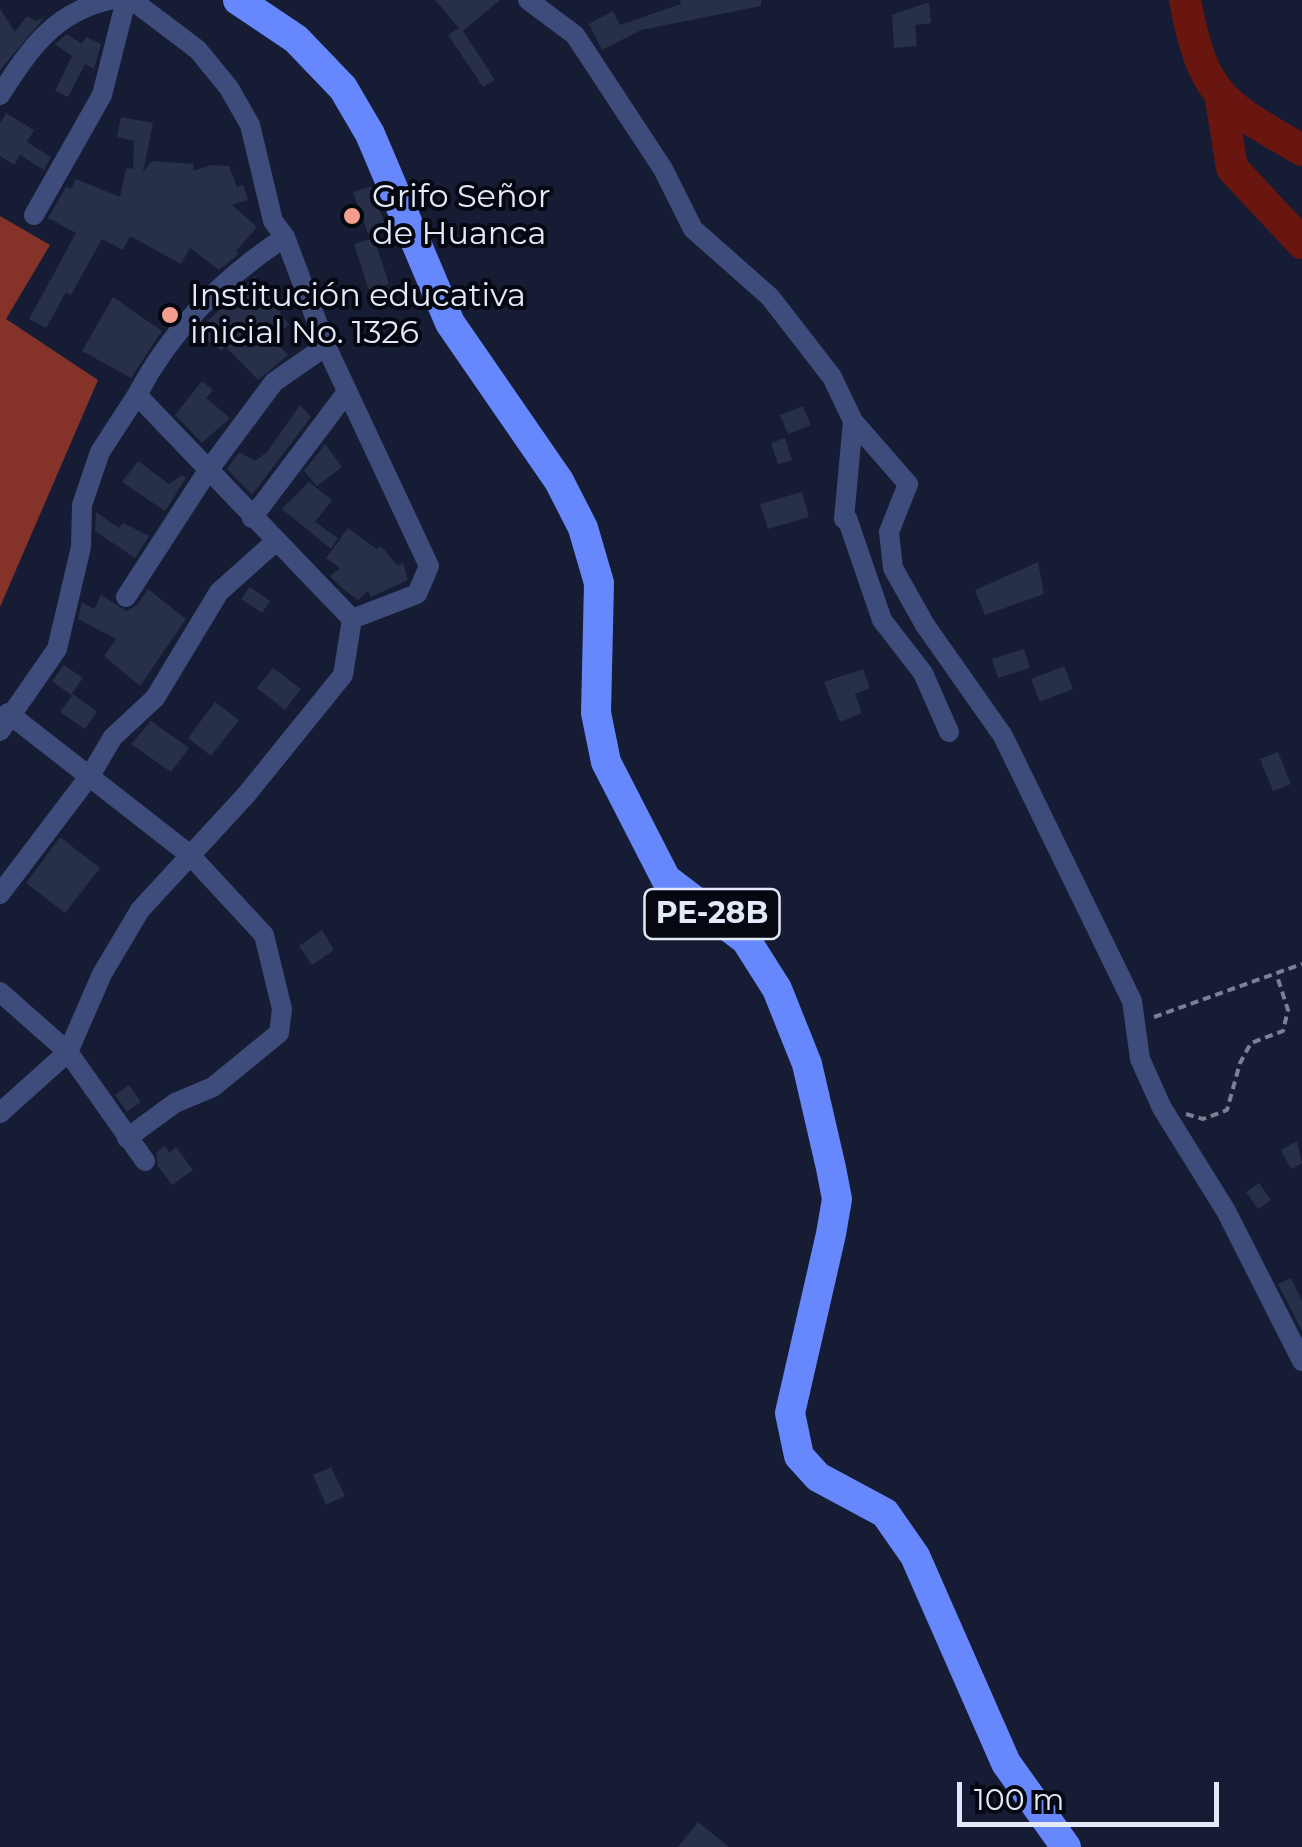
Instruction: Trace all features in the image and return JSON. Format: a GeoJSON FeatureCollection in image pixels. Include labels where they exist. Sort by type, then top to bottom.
{"type":"FeatureCollection","features":[{"type":"Feature","properties":{"kind":"highway","name":"PE-28B"},"geometry":{"type":"LineString","coordinates":[[238,0],[296,39],[342,88],[370,134],[450,324],[559,481],[583,528],[599,583],[596,733],[606,762],[666,879],[746,940],[777,989],[807,1064],[837,1199],[790,1413],[799,1456],[818,1477],[885,1512],[915,1556],[1006,1763],[1066,1847]]}},
{"type":"Feature","properties":{"kind":"street"},"geometry":{"type":"LineString","coordinates":[[0,96],[46,33],[75,8],[110,0]]}},
{"type":"Feature","properties":{"kind":"street"},"geometry":{"type":"LineString","coordinates":[[34,215],[102,94],[129,0],[198,50],[229,88],[250,125],[273,221],[285,237],[326,346],[429,566],[417,594],[352,620]]}},
{"type":"Feature","properties":{"kind":"street"},"geometry":{"type":"LineString","coordinates":[[528,0],[575,35],[663,169],[692,229],[770,297],[832,377],[853,420],[908,484],[889,532],[893,568],[926,625],[1004,736],[1132,1001],[1140,1059],[1162,1108],[1226,1212],[1302,1361]]}},
{"type":"Feature","properties":{"kind":"street"},"geometry":{"type":"LineString","coordinates":[[128,1138],[174,1103],[213,1087],[280,1033],[282,1009],[264,935],[190,855],[92,774],[4,722],[57,649],[81,548],[82,505],[100,452],[154,363],[231,273],[285,237]]}},
{"type":"Feature","properties":{"kind":"street"},"geometry":{"type":"LineString","coordinates":[[126,597],[206,472],[274,382],[326,346]]}},
{"type":"Feature","properties":{"kind":"street"},"geometry":{"type":"LineString","coordinates":[[252,518],[347,392]]}},
{"type":"Feature","properties":{"kind":"street"},"geometry":{"type":"LineString","coordinates":[[137,395],[206,472],[352,620]]}},
{"type":"Feature","properties":{"kind":"street"},"geometry":{"type":"LineString","coordinates":[[853,420],[846,519],[882,620],[923,673],[949,732]]}},
{"type":"Feature","properties":{"kind":"street"},"geometry":{"type":"LineString","coordinates":[[0,894],[92,774],[113,737],[155,698],[219,592],[275,542]]}},
{"type":"Feature","properties":{"kind":"street"},"geometry":{"type":"LineString","coordinates":[[0,1113],[68,1052],[102,974],[140,910],[246,795],[342,675],[352,620]]}},
{"type":"Feature","properties":{"kind":"street"},"geometry":{"type":"LineString","coordinates":[[0,992],[68,1052],[145,1161]]}},
{"type":"Feature","properties":{"kind":"path"},"geometry":{"type":"LineString","coordinates":[[1135,1022],[1277,976],[1302,964]]}},
{"type":"Feature","properties":{"kind":"path"},"geometry":{"type":"LineString","coordinates":[[1162,1108],[1203,1119],[1228,1110],[1240,1063],[1251,1043],[1282,1031],[1288,1010],[1277,976]]}},
{"type":"Feature","properties":{"kind":"shaded area"},"geometry":{"type":"Polygon","coordinates":[[[0,216],[50,245],[6,319],[98,380],[0,607],[0,216]]]}},
{"type":"Feature","properties":{"kind":"building"},"geometry":{"type":"Polygon","coordinates":[[[435,0],[500,0],[463,31],[495,80],[483,87],[448,35],[459,28],[435,0]]]}},
{"type":"Feature","properties":{"kind":"building"},"geometry":{"type":"Polygon","coordinates":[[[680,0],[761,0],[761,6],[641,30],[602,50],[589,24],[613,11],[620,25],[681,4],[680,0]]]}},
{"type":"Feature","properties":{"kind":"building"},"geometry":{"type":"Polygon","coordinates":[[[929,2],[931,23],[915,25],[917,46],[894,48],[892,15],[929,2]]]}},
{"type":"Feature","properties":{"kind":"building"},"geometry":{"type":"Polygon","coordinates":[[[0,9],[15,32],[27,16],[35,21],[44,18],[0,70],[0,9]]]}},
{"type":"Feature","properties":{"kind":"building"},"geometry":{"type":"Polygon","coordinates":[[[67,34],[82,44],[86,37],[101,44],[94,69],[85,64],[68,97],[55,91],[72,56],[55,44],[67,34]]]}},
{"type":"Feature","properties":{"kind":"building"},"geometry":{"type":"Polygon","coordinates":[[[6,113],[34,130],[27,142],[51,157],[44,170],[20,155],[14,165],[0,156],[0,124],[6,113]]]}},
{"type":"Feature","properties":{"kind":"building"},"geometry":{"type":"Polygon","coordinates":[[[121,117],[153,123],[143,172],[152,161],[194,164],[193,171],[211,165],[229,166],[237,187],[243,185],[248,200],[232,205],[257,227],[236,251],[239,254],[219,270],[190,248],[181,264],[130,236],[123,250],[102,239],[71,295],[66,292],[46,328],[29,319],[76,233],[48,218],[66,187],[71,189],[76,179],[120,197],[126,168],[133,169],[134,141],[117,137],[121,117]]]}},
{"type":"Feature","properties":{"kind":"building"},"geometry":{"type":"Polygon","coordinates":[[[371,186],[386,227],[368,234],[353,192],[371,186]]]}},
{"type":"Feature","properties":{"kind":"building"},"geometry":{"type":"Polygon","coordinates":[[[374,238],[389,284],[369,291],[354,244],[374,238]]]}},
{"type":"Feature","properties":{"kind":"building"},"geometry":{"type":"Polygon","coordinates":[[[255,276],[289,325],[272,338],[288,355],[258,380],[225,346],[222,351],[196,332],[255,276]]]}},
{"type":"Feature","properties":{"kind":"building"},"geometry":{"type":"Polygon","coordinates":[[[113,297],[162,331],[131,378],[82,351],[113,297]]]}},
{"type":"Feature","properties":{"kind":"building"},"geometry":{"type":"Polygon","coordinates":[[[202,381],[213,390],[206,398],[230,418],[202,443],[175,415],[202,381]]]}},
{"type":"Feature","properties":{"kind":"building"},"geometry":{"type":"Polygon","coordinates":[[[300,405],[311,417],[252,495],[227,469],[239,452],[255,461],[267,452],[300,405]]]}},
{"type":"Feature","properties":{"kind":"building"},"geometry":{"type":"Polygon","coordinates":[[[803,406],[811,425],[788,434],[780,415],[803,406]]]}},
{"type":"Feature","properties":{"kind":"building"},"geometry":{"type":"Polygon","coordinates":[[[785,438],[792,460],[778,464],[771,443],[785,438]]]}},
{"type":"Feature","properties":{"kind":"building"},"geometry":{"type":"Polygon","coordinates":[[[325,444],[342,467],[317,486],[304,471],[325,444]]]}},
{"type":"Feature","properties":{"kind":"building"},"geometry":{"type":"Polygon","coordinates":[[[138,461],[169,484],[182,475],[186,478],[165,511],[122,482],[138,461]]]}},
{"type":"Feature","properties":{"kind":"building"},"geometry":{"type":"Polygon","coordinates":[[[309,482],[332,500],[315,522],[338,538],[331,549],[282,509],[309,482]]]}},
{"type":"Feature","properties":{"kind":"building"},"geometry":{"type":"Polygon","coordinates":[[[802,492],[809,517],[768,529],[760,504],[802,492]]]}},
{"type":"Feature","properties":{"kind":"building"},"geometry":{"type":"Polygon","coordinates":[[[96,512],[119,528],[123,523],[149,536],[135,558],[95,531],[96,512]]]}},
{"type":"Feature","properties":{"kind":"building"},"geometry":{"type":"Polygon","coordinates":[[[348,528],[377,549],[381,546],[398,566],[403,563],[408,580],[371,597],[368,591],[358,600],[342,588],[330,576],[340,568],[326,558],[348,528]]]}},
{"type":"Feature","properties":{"kind":"building"},"geometry":{"type":"Polygon","coordinates":[[[1038,562],[1044,594],[985,615],[975,590],[1038,562]]]}},
{"type":"Feature","properties":{"kind":"building"},"geometry":{"type":"Polygon","coordinates":[[[250,587],[270,601],[262,613],[241,599],[250,587]]]}},
{"type":"Feature","properties":{"kind":"building"},"geometry":{"type":"Polygon","coordinates":[[[148,589],[186,619],[140,686],[104,656],[116,639],[78,619],[82,602],[94,609],[101,595],[126,611],[137,605],[148,589]]]}},
{"type":"Feature","properties":{"kind":"building"},"geometry":{"type":"Polygon","coordinates":[[[1024,649],[1030,668],[998,678],[992,659],[1024,649]]]}},
{"type":"Feature","properties":{"kind":"building"},"geometry":{"type":"Polygon","coordinates":[[[64,665],[83,678],[71,695],[52,681],[64,665]]]}},
{"type":"Feature","properties":{"kind":"building"},"geometry":{"type":"Polygon","coordinates":[[[1064,666],[1073,689],[1040,702],[1031,679],[1064,666]]]}},
{"type":"Feature","properties":{"kind":"building"},"geometry":{"type":"Polygon","coordinates":[[[273,668],[301,689],[285,710],[257,688],[273,668]]]}},
{"type":"Feature","properties":{"kind":"building"},"geometry":{"type":"Polygon","coordinates":[[[863,669],[870,688],[855,694],[862,713],[840,722],[824,682],[863,669]]]}},
{"type":"Feature","properties":{"kind":"building"},"geometry":{"type":"Polygon","coordinates":[[[73,694],[97,712],[85,729],[60,712],[73,694]]]}},
{"type":"Feature","properties":{"kind":"building"},"geometry":{"type":"Polygon","coordinates":[[[215,702],[239,720],[211,756],[188,738],[215,702]]]}},
{"type":"Feature","properties":{"kind":"building"},"geometry":{"type":"Polygon","coordinates":[[[151,721],[189,748],[171,772],[131,744],[151,721]]]}},
{"type":"Feature","properties":{"kind":"building"},"geometry":{"type":"Polygon","coordinates":[[[1278,752],[1291,784],[1273,791],[1260,759],[1278,752]]]}},
{"type":"Feature","properties":{"kind":"building"},"geometry":{"type":"Polygon","coordinates":[[[60,837],[100,868],[65,913],[26,883],[60,837]]]}},
{"type":"Feature","properties":{"kind":"building"},"geometry":{"type":"Polygon","coordinates":[[[322,930],[334,950],[312,965],[299,946],[322,930]]]}},
{"type":"Feature","properties":{"kind":"building"},"geometry":{"type":"Polygon","coordinates":[[[129,1085],[141,1102],[127,1112],[115,1095],[129,1085]]]}},
{"type":"Feature","properties":{"kind":"building"},"geometry":{"type":"Polygon","coordinates":[[[1297,1141],[1302,1163],[1291,1169],[1281,1150],[1297,1141]]]}},
{"type":"Feature","properties":{"kind":"building"},"geometry":{"type":"Polygon","coordinates":[[[165,1146],[169,1153],[176,1147],[193,1170],[172,1185],[158,1166],[156,1153],[165,1146]]]}},
{"type":"Feature","properties":{"kind":"building"},"geometry":{"type":"Polygon","coordinates":[[[1259,1183],[1271,1200],[1258,1209],[1246,1192],[1259,1183]]]}},
{"type":"Feature","properties":{"kind":"building"},"geometry":{"type":"Polygon","coordinates":[[[1291,1278],[1302,1301],[1302,1331],[1278,1284],[1291,1278]]]}},
{"type":"Feature","properties":{"kind":"building"},"geometry":{"type":"Polygon","coordinates":[[[331,1467],[345,1496],[326,1505],[313,1475],[331,1467]]]}},
{"type":"Feature","properties":{"kind":"building"},"geometry":{"type":"Polygon","coordinates":[[[698,1822],[729,1847],[678,1847],[698,1822]]]}},
{"type":"Feature","properties":{"kind":"waterway"},"geometry":{"type":"LineString","coordinates":[[1185,0],[1199,57],[1220,93],[1252,120],[1302,150]]}},
{"type":"Feature","properties":{"kind":"waterway"},"geometry":{"type":"LineString","coordinates":[[1221,100],[1232,168],[1302,243]]}},
{"type":"Feature","properties":{"kind":"place","name":"Grifo Señor de Huanca"},"geometry":{"type":"Point","coordinates":[352,216]}},
{"type":"Feature","properties":{"kind":"place","name":"Institución educativa inicial No. 1326"},"geometry":{"type":"Point","coordinates":[170,315]}}]}
